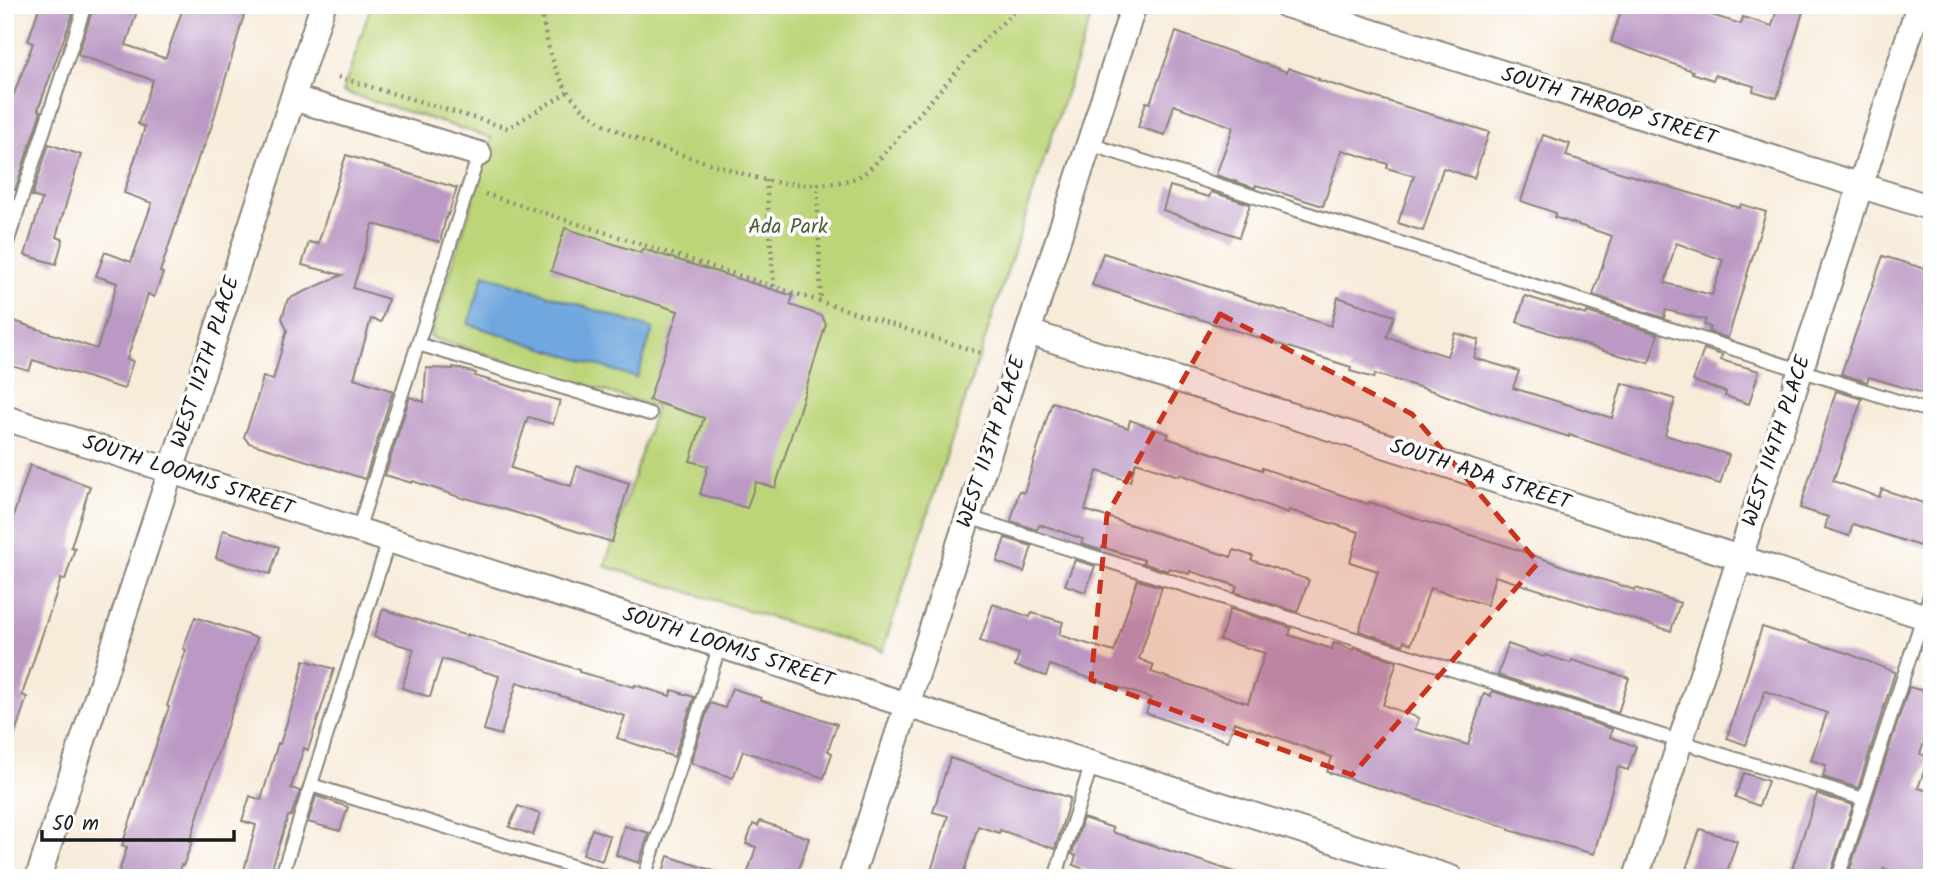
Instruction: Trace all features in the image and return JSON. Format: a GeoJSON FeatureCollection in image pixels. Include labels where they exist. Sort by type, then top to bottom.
{"type":"FeatureCollection","features":[{"type":"Feature","properties":{"kind":"street","name":"WEST 112TH PLACE"},"geometry":{"type":"LineString","coordinates":[[38,878],[323,5]]}},
{"type":"Feature","properties":{"kind":"street","name":"WEST 113TH PLACE"},"geometry":{"type":"LineString","coordinates":[[851,878],[1134,5]]}},
{"type":"Feature","properties":{"kind":"street","name":"SOUTH THROOP STREET"},"geometry":{"type":"LineString","coordinates":[[1286,5],[1932,208]]}},
{"type":"Feature","properties":{"kind":"street","name":"WEST 114TH PLACE"},"geometry":{"type":"LineString","coordinates":[[1636,878],[1919,5]]}},
{"type":"Feature","properties":{"kind":"street"},"geometry":{"type":"LineString","coordinates":[[293,97],[479,154]]}},
{"type":"Feature","properties":{"kind":"street","name":"SOUTH ADA STREET"},"geometry":{"type":"LineString","coordinates":[[1028,332],[1927,617]]}},
{"type":"Feature","properties":{"kind":"street","name":"SOUTH LOOMIS STREET"},"geometry":{"type":"LineString","coordinates":[[5,418],[1092,763],[1437,876]]}},
{"type":"Feature","properties":{"kind":"lane"},"geometry":{"type":"LineString","coordinates":[[5,249],[85,5]]}},
{"type":"Feature","properties":{"kind":"lane"},"geometry":{"type":"LineString","coordinates":[[1089,144],[1932,412]]}},
{"type":"Feature","properties":{"kind":"lane"},"geometry":{"type":"LineString","coordinates":[[358,530],[479,154]]}},
{"type":"Feature","properties":{"kind":"lane"},"geometry":{"type":"LineString","coordinates":[[418,344],[650,414]]}},
{"type":"Feature","properties":{"kind":"lane"},"geometry":{"type":"LineString","coordinates":[[968,517],[1863,799]]}},
{"type":"Feature","properties":{"kind":"lane"},"geometry":{"type":"LineString","coordinates":[[281,878],[389,540]]}},
{"type":"Feature","properties":{"kind":"lane"},"geometry":{"type":"LineString","coordinates":[[1838,878],[1927,617],[1932,589]]}},
{"type":"Feature","properties":{"kind":"lane"},"geometry":{"type":"LineString","coordinates":[[644,878],[720,645]]}},
{"type":"Feature","properties":{"kind":"lane"},"geometry":{"type":"LineString","coordinates":[[1055,878],[1092,763]]}},
{"type":"Feature","properties":{"kind":"lane"},"geometry":{"type":"LineString","coordinates":[[311,785],[610,878]]}},
{"type":"Feature","properties":{"kind":"path"},"geometry":{"type":"LineString","coordinates":[[541,5],[551,56],[568,92],[582,108],[601,121],[626,134],[680,154],[766,180],[804,184],[834,183],[859,177],[874,165],[987,37],[1022,5]]}},
{"type":"Feature","properties":{"kind":"path"},"geometry":{"type":"LineString","coordinates":[[338,77],[508,128],[568,92]]}},
{"type":"Feature","properties":{"kind":"path"},"geometry":{"type":"LineString","coordinates":[[766,180],[774,286]]}},
{"type":"Feature","properties":{"kind":"path"},"geometry":{"type":"LineString","coordinates":[[817,183],[821,302]]}},
{"type":"Feature","properties":{"kind":"path"},"geometry":{"type":"LineString","coordinates":[[472,190],[984,354]]}},
{"type":"Feature","properties":{"kind":"highlighted area"},"geometry":{"type":"Polygon","coordinates":[[[1220,314],[1412,414],[1538,563],[1352,775],[1091,680],[1107,515],[1220,314]]]}},
{"type":"Feature","properties":{"kind":"green space","name":"Ada Park"},"geometry":{"type":"Polygon","coordinates":[[[371,5],[1095,5],[882,652],[605,566],[656,407],[430,337],[492,138],[343,92],[371,5]]]}},
{"type":"Feature","properties":{"kind":"water"},"geometry":{"type":"Polygon","coordinates":[[[484,274],[653,329],[637,378],[468,324],[484,274]]]}},
{"type":"Feature","properties":{"kind":"building"},"geometry":{"type":"Polygon","coordinates":[[[40,5],[76,5],[38,110],[41,111],[15,190],[5,186],[5,97],[12,99],[33,43],[28,41],[40,5]]]}},
{"type":"Feature","properties":{"kind":"building"},"geometry":{"type":"Polygon","coordinates":[[[94,5],[139,5],[126,45],[164,58],[184,5],[247,5],[211,128],[160,272],[163,273],[154,297],[148,294],[127,359],[133,361],[124,389],[33,360],[29,371],[5,364],[5,318],[97,349],[117,283],[96,276],[105,252],[131,262],[152,203],[124,193],[145,127],[138,124],[153,80],[78,55],[94,5]]]}},
{"type":"Feature","properties":{"kind":"building"},"geometry":{"type":"Polygon","coordinates":[[[1623,5],[1678,5],[1741,24],[1743,17],[1772,26],[1778,5],[1805,5],[1777,98],[1753,91],[1754,86],[1715,75],[1713,80],[1611,42],[1623,5]]]}},
{"type":"Feature","properties":{"kind":"building"},"geometry":{"type":"Polygon","coordinates":[[[1176,32],[1287,72],[1288,68],[1318,80],[1489,132],[1474,178],[1443,168],[1423,231],[1398,223],[1414,176],[1387,168],[1388,164],[1342,150],[1323,206],[1216,175],[1233,127],[1174,105],[1165,135],[1138,127],[1146,102],[1150,103],[1176,32]]]}},
{"type":"Feature","properties":{"kind":"building"},"geometry":{"type":"Polygon","coordinates":[[[1543,135],[1570,144],[1566,156],[1740,208],[1741,204],[1766,212],[1728,338],[1709,332],[1710,327],[1704,325],[1706,320],[1666,310],[1664,318],[1593,295],[1612,236],[1554,217],[1556,213],[1521,201],[1543,135]],[[1676,243],[1665,283],[1712,295],[1723,260],[1676,243]]]}},
{"type":"Feature","properties":{"kind":"building"},"geometry":{"type":"Polygon","coordinates":[[[49,144],[81,155],[56,237],[63,239],[56,264],[25,255],[42,199],[32,196],[49,144]]]}},
{"type":"Feature","properties":{"kind":"building"},"geometry":{"type":"Polygon","coordinates":[[[346,155],[457,188],[440,242],[373,224],[353,288],[388,299],[381,322],[371,319],[354,378],[393,391],[365,479],[249,443],[244,437],[263,377],[273,380],[287,330],[282,318],[288,299],[342,275],[302,265],[309,242],[318,244],[346,155]]]}},
{"type":"Feature","properties":{"kind":"building"},"geometry":{"type":"Polygon","coordinates":[[[1170,186],[1209,197],[1211,192],[1250,204],[1239,237],[1163,210],[1170,186]]]}},
{"type":"Feature","properties":{"kind":"building"},"geometry":{"type":"Polygon","coordinates":[[[565,228],[641,253],[643,249],[793,296],[790,305],[822,316],[826,324],[775,488],[756,482],[747,508],[700,494],[708,466],[690,461],[704,418],[649,400],[678,311],[551,271],[565,228]]]}},
{"type":"Feature","properties":{"kind":"building"},"geometry":{"type":"Polygon","coordinates":[[[1103,253],[1331,326],[1338,297],[1394,316],[1387,337],[1447,356],[1455,333],[1479,340],[1474,358],[1519,371],[1513,388],[1612,418],[1622,383],[1675,399],[1665,435],[1729,455],[1720,484],[1497,414],[1436,392],[1375,374],[1374,378],[1350,371],[1351,367],[1092,285],[1103,253]]]}},
{"type":"Feature","properties":{"kind":"building"},"geometry":{"type":"Polygon","coordinates":[[[1883,256],[1932,271],[1932,396],[1869,377],[1867,382],[1841,374],[1883,256]]]}},
{"type":"Feature","properties":{"kind":"building"},"geometry":{"type":"Polygon","coordinates":[[[1525,296],[1658,334],[1649,363],[1517,322],[1525,296]]]}},
{"type":"Feature","properties":{"kind":"building"},"geometry":{"type":"Polygon","coordinates":[[[1704,349],[1722,355],[1721,360],[1759,371],[1749,404],[1725,396],[1726,392],[1693,381],[1704,349]]]}},
{"type":"Feature","properties":{"kind":"building"},"geometry":{"type":"Polygon","coordinates":[[[453,367],[560,401],[553,424],[528,417],[511,468],[571,486],[577,466],[629,483],[612,542],[413,481],[412,483],[385,475],[410,397],[424,402],[426,368],[453,367]]]}},
{"type":"Feature","properties":{"kind":"building"},"geometry":{"type":"Polygon","coordinates":[[[1836,391],[1862,399],[1833,481],[1879,497],[1882,489],[1932,506],[1932,550],[1853,524],[1849,536],[1825,528],[1828,517],[1800,508],[1836,391]]]}},
{"type":"Feature","properties":{"kind":"building"},"geometry":{"type":"Polygon","coordinates":[[[1052,402],[1128,428],[1130,420],[1169,434],[1167,438],[1262,470],[1680,603],[1671,631],[1495,576],[1487,605],[1430,588],[1411,644],[1404,641],[1403,645],[1359,631],[1378,571],[1350,562],[1359,532],[1289,510],[1288,513],[1180,474],[1179,476],[1136,462],[1130,481],[1097,471],[1085,510],[1231,557],[1234,550],[1253,556],[1251,560],[1309,580],[1297,612],[1235,592],[1237,586],[1190,571],[1189,574],[1169,568],[1168,571],[1143,563],[1144,560],[1102,547],[1101,550],[1081,544],[1083,539],[1042,525],[1039,525],[1037,530],[1011,521],[1019,491],[1024,493],[1052,402]]]}},
{"type":"Feature","properties":{"kind":"building"},"geometry":{"type":"Polygon","coordinates":[[[30,465],[90,486],[71,547],[75,548],[65,580],[61,579],[22,695],[27,697],[9,751],[5,751],[5,541],[30,465]]]}},
{"type":"Feature","properties":{"kind":"building"},"geometry":{"type":"Polygon","coordinates":[[[223,530],[279,547],[270,574],[216,558],[223,530]]]}},
{"type":"Feature","properties":{"kind":"building"},"geometry":{"type":"Polygon","coordinates":[[[1005,538],[1032,546],[1024,572],[997,562],[1005,538]]]}},
{"type":"Feature","properties":{"kind":"building"},"geometry":{"type":"Polygon","coordinates":[[[1075,560],[1095,566],[1085,592],[1065,585],[1075,560]]]}},
{"type":"Feature","properties":{"kind":"building"},"geometry":{"type":"Polygon","coordinates":[[[1137,580],[1162,587],[1139,659],[1154,665],[1151,672],[1202,689],[1248,703],[1265,653],[1220,640],[1230,609],[1291,628],[1289,635],[1332,649],[1334,643],[1397,661],[1383,705],[1419,718],[1415,729],[1468,745],[1484,693],[1491,696],[1492,691],[1612,729],[1610,737],[1636,746],[1628,770],[1618,767],[1594,854],[1327,772],[1332,757],[1234,722],[1228,741],[1196,731],[1146,713],[1151,698],[1050,665],[1046,676],[1015,666],[1019,654],[980,641],[993,604],[1030,617],[1032,613],[1063,622],[1059,635],[1114,652],[1137,580]]]}},
{"type":"Feature","properties":{"kind":"building"},"geometry":{"type":"Polygon","coordinates":[[[383,609],[538,656],[579,672],[670,696],[672,690],[694,697],[674,757],[617,738],[625,716],[517,682],[501,735],[484,730],[499,676],[442,659],[430,697],[402,688],[414,649],[374,637],[383,609]]]}},
{"type":"Feature","properties":{"kind":"building"},"geometry":{"type":"Polygon","coordinates":[[[195,617],[257,638],[207,785],[192,842],[176,878],[117,878],[127,847],[122,845],[169,707],[167,706],[186,650],[183,649],[195,617]]]}},
{"type":"Feature","properties":{"kind":"building"},"geometry":{"type":"Polygon","coordinates":[[[1762,627],[1847,653],[1895,672],[1858,788],[1823,777],[1826,765],[1811,760],[1827,713],[1765,691],[1746,745],[1727,738],[1762,627]]]}},
{"type":"Feature","properties":{"kind":"building"},"geometry":{"type":"Polygon","coordinates":[[[1508,644],[1544,657],[1545,655],[1571,663],[1572,660],[1629,678],[1618,713],[1498,675],[1508,644]]]}},
{"type":"Feature","properties":{"kind":"building"},"geometry":{"type":"Polygon","coordinates":[[[304,660],[334,669],[308,750],[304,748],[291,788],[300,791],[291,816],[288,816],[269,878],[242,878],[256,825],[242,821],[250,796],[261,800],[298,687],[304,660]]]}},
{"type":"Feature","properties":{"kind":"building"},"geometry":{"type":"Polygon","coordinates":[[[1909,687],[1932,693],[1932,721],[1920,754],[1929,757],[1918,788],[1932,792],[1932,878],[1915,878],[1884,868],[1881,878],[1847,878],[1909,687]]]}},
{"type":"Feature","properties":{"kind":"building"},"geometry":{"type":"Polygon","coordinates":[[[732,688],[761,698],[760,700],[837,724],[828,751],[832,753],[824,778],[743,751],[733,778],[691,763],[710,703],[725,708],[732,688]]]}},
{"type":"Feature","properties":{"kind":"building"},"geometry":{"type":"Polygon","coordinates":[[[950,758],[1070,798],[1055,849],[1000,830],[999,833],[978,826],[962,878],[931,871],[948,816],[933,812],[950,758]]]}},
{"type":"Feature","properties":{"kind":"building"},"geometry":{"type":"Polygon","coordinates":[[[1744,773],[1768,781],[1759,806],[1735,797],[1744,773]]]}},
{"type":"Feature","properties":{"kind":"building"},"geometry":{"type":"Polygon","coordinates":[[[1817,794],[1853,805],[1829,878],[1789,878],[1817,794]]]}},
{"type":"Feature","properties":{"kind":"building"},"geometry":{"type":"Polygon","coordinates":[[[316,796],[348,807],[340,831],[308,822],[316,796]]]}},
{"type":"Feature","properties":{"kind":"building"},"geometry":{"type":"Polygon","coordinates":[[[518,806],[540,814],[533,835],[509,827],[518,806]]]}},
{"type":"Feature","properties":{"kind":"building"},"geometry":{"type":"Polygon","coordinates":[[[1083,818],[1113,828],[1112,832],[1241,874],[1240,878],[1108,878],[1073,865],[1076,856],[1072,854],[1083,818]]]}},
{"type":"Feature","properties":{"kind":"building"},"geometry":{"type":"Polygon","coordinates":[[[760,821],[809,838],[796,878],[746,878],[756,847],[746,844],[753,824],[758,826],[760,821]]]}},
{"type":"Feature","properties":{"kind":"building"},"geometry":{"type":"Polygon","coordinates":[[[624,826],[649,833],[639,863],[616,855],[624,826]]]}},
{"type":"Feature","properties":{"kind":"building"},"geometry":{"type":"Polygon","coordinates":[[[592,829],[610,836],[602,861],[583,854],[592,829]]]}},
{"type":"Feature","properties":{"kind":"building"},"geometry":{"type":"Polygon","coordinates":[[[1700,829],[1737,841],[1725,878],[1683,878],[1700,829]]]}},
{"type":"Feature","properties":{"kind":"building"},"geometry":{"type":"Polygon","coordinates":[[[668,856],[723,874],[722,878],[661,878],[668,856]]]}}]}
